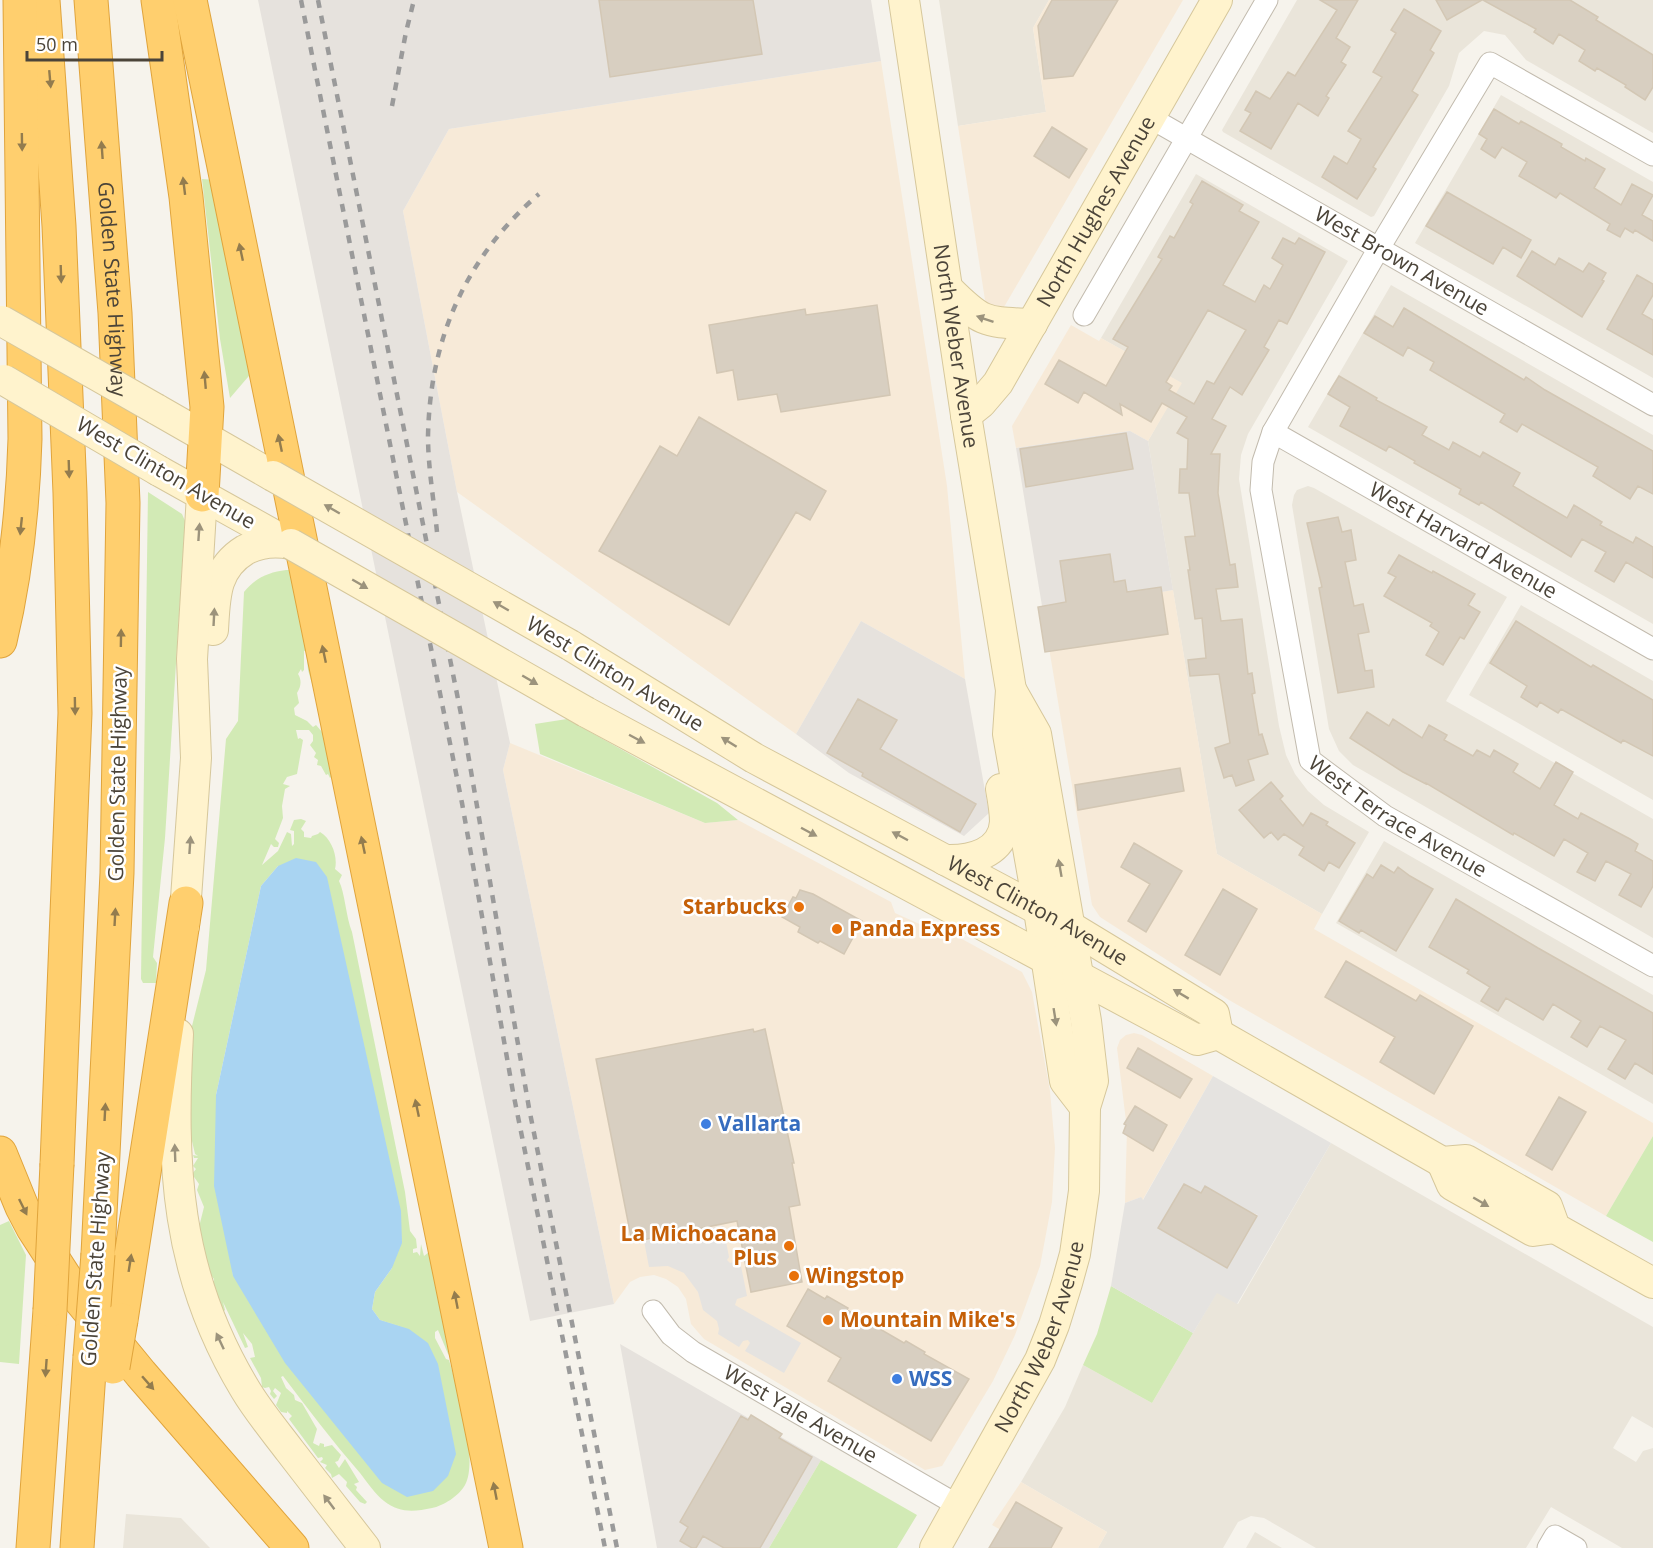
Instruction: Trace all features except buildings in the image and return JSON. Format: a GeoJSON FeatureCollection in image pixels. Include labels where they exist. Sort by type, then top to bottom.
{"type":"FeatureCollection","features":[{"type":"Feature","properties":{"kind":"highway"},"geometry":{"type":"LineString","coordinates":[[0,641],[11,596],[18,548],[26,439],[20,0]]}},
{"type":"Feature","properties":{"kind":"highway","name":"Golden State Highway"},"geometry":{"type":"LineString","coordinates":[[33,1548],[50,1310],[75,713],[70,493],[59,226],[43,0]]}},
{"type":"Feature","properties":{"kind":"highway","name":"Golden State Highway"},"geometry":{"type":"LineString","coordinates":[[77,1548],[102,1362],[98,1254],[117,873],[123,503],[115,313],[91,0]]}},
{"type":"Feature","properties":{"kind":"highway"},"geometry":{"type":"LineString","coordinates":[[158,0],[172,93],[207,407],[202,495]]}},
{"type":"Feature","properties":{"kind":"highway"},"geometry":{"type":"LineString","coordinates":[[190,0],[506,1548]]}},
{"type":"Feature","properties":{"kind":"highway"},"geometry":{"type":"LineString","coordinates":[[95,1548],[105,1420],[102,1362],[121,1320],[186,903]]}},
{"type":"Feature","properties":{"kind":"highway"},"geometry":{"type":"LineString","coordinates":[[0,1154],[33,1228],[77,1296],[141,1374],[292,1548]]}},
{"type":"Feature","properties":{"kind":"main road","name":"North Weber Avenue"},"geometry":{"type":"LineString","coordinates":[[904,0],[966,415],[1011,690],[1008,734],[1012,761],[1039,910],[1065,1081],[1085,1107]]}},
{"type":"Feature","properties":{"kind":"main road","name":"North Hughes Avenue"},"geometry":{"type":"LineString","coordinates":[[966,415],[981,403],[998,382],[1217,0]]}},
{"type":"Feature","properties":{"kind":"main road"},"geometry":{"type":"LineString","coordinates":[[948,289],[978,317],[989,321],[1032,324]]}},
{"type":"Feature","properties":{"kind":"main road","name":"West Clinton Avenue"},"geometry":{"type":"LineString","coordinates":[[1,320],[570,645],[754,758],[1069,926],[1214,1014],[1218,1034],[1197,1040],[586,712],[159,471],[2,379]]}},
{"type":"Feature","properties":{"kind":"main road"},"geometry":{"type":"LineString","coordinates":[[202,495],[192,659],[196,758],[175,1098],[175,1157],[181,1217],[193,1270],[208,1315],[233,1368],[246,1390],[365,1548]]}},
{"type":"Feature","properties":{"kind":"main road"},"geometry":{"type":"LineString","coordinates":[[196,758],[211,697],[216,593],[225,566],[235,556],[260,544],[271,542],[291,544]]}},
{"type":"Feature","properties":{"kind":"main road","name":"North Weber Avenue"},"geometry":{"type":"LineString","coordinates":[[935,1548],[1040,1360],[1075,1254],[1084,1191],[1085,1107],[1093,1081],[1086,1022],[1036,734],[1011,690]]}},
{"type":"Feature","properties":{"kind":"main road"},"geometry":{"type":"LineString","coordinates":[[945,860],[971,859],[985,854],[997,843],[1005,825],[999,778],[1012,761]]}},
{"type":"Feature","properties":{"kind":"main road"},"geometry":{"type":"LineString","coordinates":[[1218,1034],[1443,1162],[1466,1160],[1546,1206],[1555,1228],[1653,1283]]}},
{"type":"Feature","properties":{"kind":"street"},"geometry":{"type":"LineString","coordinates":[[1084,315],[1267,0]]}},
{"type":"Feature","properties":{"kind":"street","name":"West Terrace Avenue"},"geometry":{"type":"LineString","coordinates":[[1653,154],[1490,63],[1379,248],[1273,432],[1263,462],[1261,490],[1310,760],[1385,816],[1653,966]]}},
{"type":"Feature","properties":{"kind":"street","name":"West Brown Avenue"},"geometry":{"type":"LineString","coordinates":[[1149,117],[1653,405]]}},
{"type":"Feature","properties":{"kind":"street","name":"West Harvard Avenue"},"geometry":{"type":"LineString","coordinates":[[1273,432],[1653,649]]}},
{"type":"Feature","properties":{"kind":"street","name":"West Yale Avenue"},"geometry":{"type":"LineString","coordinates":[[653,1311],[671,1335],[693,1352],[958,1506]]}},
{"type":"Feature","properties":{"kind":"street"},"geometry":{"type":"LineString","coordinates":[[1552,1542],[1576,1548]]}},
{"type":"Feature","properties":{"kind":"shaded area"},"geometry":{"type":"Polygon","coordinates":[[[258,0],[871,0],[881,61],[449,129],[403,211],[457,492],[510,743],[503,770],[614,1304],[530,1321],[258,0]]]}},
{"type":"Feature","properties":{"kind":"shaded area"},"geometry":{"type":"Polygon","coordinates":[[[939,0],[1049,0],[1033,28],[1046,112],[958,126],[939,0]]]}},
{"type":"Feature","properties":{"kind":"shaded area"},"geometry":{"type":"Polygon","coordinates":[[[1049,0],[1183,0],[1004,307],[987,304],[985,300],[958,126],[1046,112],[1033,28],[1049,0]]]}},
{"type":"Feature","properties":{"kind":"shaded area"},"geometry":{"type":"Polygon","coordinates":[[[1297,0],[1653,0],[1653,133],[1526,60],[1505,35],[1484,31],[1459,53],[1449,86],[1374,216],[1371,217],[1222,130],[1297,0]]]}},
{"type":"Feature","properties":{"kind":"shaded area"},"geometry":{"type":"Polygon","coordinates":[[[881,61],[947,486],[965,679],[861,621],[796,734],[457,492],[403,211],[449,129],[881,61]]]}},
{"type":"Feature","properties":{"kind":"shaded area"},"geometry":{"type":"Polygon","coordinates":[[[1501,95],[1653,182],[1653,378],[1415,243],[1501,95]]]}},
{"type":"Feature","properties":{"kind":"shaded area"},"geometry":{"type":"Polygon","coordinates":[[[1196,174],[1348,261],[1248,434],[1241,455],[1239,479],[1279,726],[1286,755],[1295,774],[1308,791],[1324,805],[1369,832],[1322,914],[1217,854],[1148,441],[1181,383],[1101,338],[1196,174]]]}},
{"type":"Feature","properties":{"kind":"shaded area"},"geometry":{"type":"Polygon","coordinates":[[[1391,285],[1653,435],[1653,624],[1308,427],[1391,285]]]}},
{"type":"Feature","properties":{"kind":"shaded area"},"geometry":{"type":"Polygon","coordinates":[[[1071,325],[1099,341],[1101,338],[1182,383],[1148,441],[1130,431],[1016,448],[1012,426],[1071,325]]]}},
{"type":"Feature","properties":{"kind":"shaded area"},"geometry":{"type":"Polygon","coordinates":[[[1130,431],[1148,441],[1173,590],[1043,612],[1016,448],[1130,431]]]}},
{"type":"Feature","properties":{"kind":"shaded area"},"geometry":{"type":"Polygon","coordinates":[[[1308,486],[1507,597],[1446,701],[1653,819],[1653,938],[1353,765],[1339,751],[1329,729],[1292,505],[1297,490],[1308,486]]]}},
{"type":"Feature","properties":{"kind":"shaded area"},"geometry":{"type":"Polygon","coordinates":[[[1173,590],[1217,854],[1322,914],[1314,929],[1653,1123],[1653,1136],[1606,1216],[1229,1000],[1100,917],[1092,905],[1043,612],[1173,590]]]}},
{"type":"Feature","properties":{"kind":"shaded area"},"geometry":{"type":"Polygon","coordinates":[[[1521,605],[1653,681],[1653,800],[1469,695],[1521,605]]]}},
{"type":"Feature","properties":{"kind":"shaded area"},"geometry":{"type":"Polygon","coordinates":[[[861,621],[965,679],[989,813],[964,836],[849,773],[796,734],[861,621]]]}},
{"type":"Feature","properties":{"kind":"shaded area"},"geometry":{"type":"Polygon","coordinates":[[[510,743],[705,823],[738,820],[891,902],[895,913],[935,931],[942,928],[1022,972],[1032,992],[1050,1091],[1055,1148],[1052,1202],[1040,1266],[1015,1335],[993,1381],[942,1466],[925,1470],[704,1339],[691,1324],[686,1299],[678,1287],[666,1279],[654,1275],[640,1277],[630,1282],[614,1304],[503,770],[510,743]]]}},
{"type":"Feature","properties":{"kind":"shaded area"},"geometry":{"type":"Polygon","coordinates":[[[1384,841],[1653,995],[1653,1104],[1336,923],[1384,841]]]}},
{"type":"Feature","properties":{"kind":"shaded area"},"geometry":{"type":"Polygon","coordinates":[[[1134,1033],[1142,1035],[1213,1076],[1142,1201],[1141,1197],[1125,1203],[1127,1129],[1117,1048],[1120,1040],[1134,1033]]]}},
{"type":"Feature","properties":{"kind":"shaded area"},"geometry":{"type":"Polygon","coordinates":[[[1213,1076],[1331,1143],[1237,1304],[1217,1293],[1193,1333],[1111,1286],[1125,1203],[1141,1197],[1143,1200],[1213,1076]],[[1184,1184],[1159,1228],[1227,1267],[1258,1215],[1184,1184]]]}},
{"type":"Feature","properties":{"kind":"shaded area"},"geometry":{"type":"Polygon","coordinates":[[[1331,1143],[1653,1327],[1653,1428],[1632,1416],[1613,1448],[1636,1462],[1643,1451],[1653,1448],[1653,1548],[1622,1548],[1551,1507],[1526,1548],[1316,1548],[1264,1518],[1251,1516],[1238,1522],[1223,1548],[1098,1548],[1107,1532],[1021,1482],[1065,1407],[1083,1365],[1152,1403],[1217,1292],[1238,1304],[1331,1143]]]}},
{"type":"Feature","properties":{"kind":"shaded area"},"geometry":{"type":"Polygon","coordinates":[[[723,1226],[729,1257],[727,1260],[730,1263],[740,1261],[747,1296],[737,1299],[735,1305],[801,1343],[784,1373],[745,1351],[750,1343],[748,1340],[743,1341],[739,1347],[718,1334],[717,1321],[703,1310],[698,1292],[684,1273],[668,1266],[649,1267],[644,1241],[723,1226]]]}},
{"type":"Feature","properties":{"kind":"shaded area"},"geometry":{"type":"Polygon","coordinates":[[[620,1344],[821,1460],[769,1548],[657,1548],[620,1344]]]}},
{"type":"Feature","properties":{"kind":"shaded area"},"geometry":{"type":"Polygon","coordinates":[[[1021,1482],[1107,1532],[1098,1548],[1033,1548],[992,1525],[1021,1482]]]}},
{"type":"Feature","properties":{"kind":"shaded area"},"geometry":{"type":"Polygon","coordinates":[[[126,1514],[181,1518],[210,1548],[123,1548],[126,1514]]]}},
{"type":"Feature","properties":{"kind":"shaded area"},"geometry":{"type":"Polygon","coordinates":[[[1255,1532],[1282,1548],[1246,1548],[1255,1532]]]}},
{"type":"Feature","properties":{"kind":"green space"},"geometry":{"type":"Polygon","coordinates":[[[202,179],[216,180],[254,370],[230,398],[220,339],[202,179]]]}},
{"type":"Feature","properties":{"kind":"green space"},"geometry":{"type":"Polygon","coordinates":[[[148,492],[182,514],[185,521],[165,838],[153,957],[157,963],[156,983],[143,983],[141,979],[148,492]]]}},
{"type":"Feature","properties":{"kind":"green space"},"geometry":{"type":"Polygon","coordinates":[[[298,570],[318,686],[313,687],[306,651],[304,651],[304,670],[302,672],[301,669],[298,674],[300,679],[297,693],[299,703],[294,708],[295,715],[313,727],[316,725],[323,733],[332,776],[330,778],[321,766],[317,765],[318,760],[314,757],[316,753],[310,745],[313,735],[309,730],[296,730],[298,739],[303,740],[297,774],[287,777],[283,784],[290,786],[285,789],[282,806],[283,818],[275,839],[279,843],[278,847],[271,844],[262,865],[278,851],[287,832],[291,834],[292,846],[294,844],[294,831],[290,830],[294,820],[306,821],[301,829],[304,837],[311,838],[320,832],[324,835],[335,854],[335,869],[342,875],[339,881],[352,932],[405,1192],[410,1231],[416,1239],[417,1248],[413,1249],[413,1253],[417,1252],[420,1256],[421,1244],[424,1256],[429,1252],[454,1358],[448,1354],[438,1330],[435,1332],[435,1338],[446,1359],[449,1360],[468,1442],[469,1474],[459,1493],[436,1507],[413,1511],[395,1508],[374,1491],[283,1376],[281,1377],[286,1388],[294,1395],[295,1400],[302,1403],[317,1429],[313,1443],[319,1446],[320,1443],[324,1444],[324,1447],[332,1445],[341,1455],[335,1462],[339,1468],[345,1459],[359,1482],[354,1484],[357,1487],[356,1490],[367,1502],[365,1504],[360,1502],[346,1486],[347,1482],[339,1474],[332,1478],[325,1468],[327,1465],[320,1462],[322,1457],[318,1458],[289,1419],[292,1416],[287,1411],[287,1413],[281,1412],[276,1405],[281,1393],[275,1388],[273,1391],[277,1396],[274,1399],[269,1387],[262,1387],[261,1378],[250,1358],[255,1357],[252,1344],[243,1333],[248,1347],[245,1348],[223,1302],[225,1310],[223,1312],[210,1281],[214,1279],[210,1274],[198,1231],[204,1207],[197,1190],[199,1184],[192,1174],[196,1169],[193,1166],[198,1158],[194,1158],[193,1155],[198,1156],[195,1154],[192,1141],[192,1147],[190,1147],[190,1034],[206,970],[226,739],[238,721],[244,592],[258,579],[280,571],[298,570]],[[278,866],[261,886],[216,1095],[233,1276],[409,1329],[380,1320],[372,1309],[375,1292],[392,1268],[278,866]]]}},
{"type":"Feature","properties":{"kind":"green space"},"geometry":{"type":"Polygon","coordinates":[[[567,719],[717,803],[738,820],[705,823],[540,754],[535,724],[567,719]]]}},
{"type":"Feature","properties":{"kind":"green space"},"geometry":{"type":"Polygon","coordinates":[[[1653,1136],[1653,1242],[1606,1216],[1653,1136]]]}},
{"type":"Feature","properties":{"kind":"green space"},"geometry":{"type":"Polygon","coordinates":[[[9,1221],[26,1255],[19,1364],[0,1362],[0,1225],[9,1221]]]}},
{"type":"Feature","properties":{"kind":"green space"},"geometry":{"type":"Polygon","coordinates":[[[1111,1286],[1193,1333],[1152,1403],[1083,1365],[1097,1334],[1111,1286]]]}},
{"type":"Feature","properties":{"kind":"green space"},"geometry":{"type":"Polygon","coordinates":[[[821,1460],[917,1515],[897,1548],[769,1548],[821,1460]]]}},
{"type":"Feature","properties":{"kind":"water"},"geometry":{"type":"Polygon","coordinates":[[[296,858],[316,862],[327,877],[401,1211],[402,1243],[392,1268],[375,1292],[372,1309],[380,1320],[409,1329],[428,1343],[438,1364],[456,1454],[448,1476],[433,1491],[407,1497],[382,1483],[285,1363],[233,1276],[214,1186],[216,1095],[261,886],[278,866],[296,858]]]}},
{"type":"Feature","properties":{"kind":"railway"},"geometry":{"type":"LineString","coordinates":[[301,0],[462,803],[513,1092],[605,1548]]}},
{"type":"Feature","properties":{"kind":"railway"},"geometry":{"type":"LineString","coordinates":[[318,0],[462,719],[529,1108],[617,1548]]}},
{"type":"Feature","properties":{"kind":"railway"},"geometry":{"type":"LineString","coordinates":[[392,106],[414,0]]}},
{"type":"Feature","properties":{"kind":"railway"},"geometry":{"type":"LineString","coordinates":[[437,532],[428,436],[430,400],[444,334],[456,303],[472,273],[513,219],[539,194]]}},
{"type":"Feature","properties":{"kind":"place","name":"Starbucks"},"geometry":{"type":"Point","coordinates":[799,907]}},
{"type":"Feature","properties":{"kind":"place","name":"Panda Express"},"geometry":{"type":"Point","coordinates":[837,929]}},
{"type":"Feature","properties":{"kind":"place","name":"Vallarta"},"geometry":{"type":"Point","coordinates":[706,1124]}},
{"type":"Feature","properties":{"kind":"place","name":"La Michoacana Plus"},"geometry":{"type":"Point","coordinates":[789,1246]}},
{"type":"Feature","properties":{"kind":"place","name":"Wingstop"},"geometry":{"type":"Point","coordinates":[794,1276]}},
{"type":"Feature","properties":{"kind":"place","name":"Mountain Mike's"},"geometry":{"type":"Point","coordinates":[828,1320]}},
{"type":"Feature","properties":{"kind":"place","name":"WSS"},"geometry":{"type":"Point","coordinates":[897,1379]}}]}
